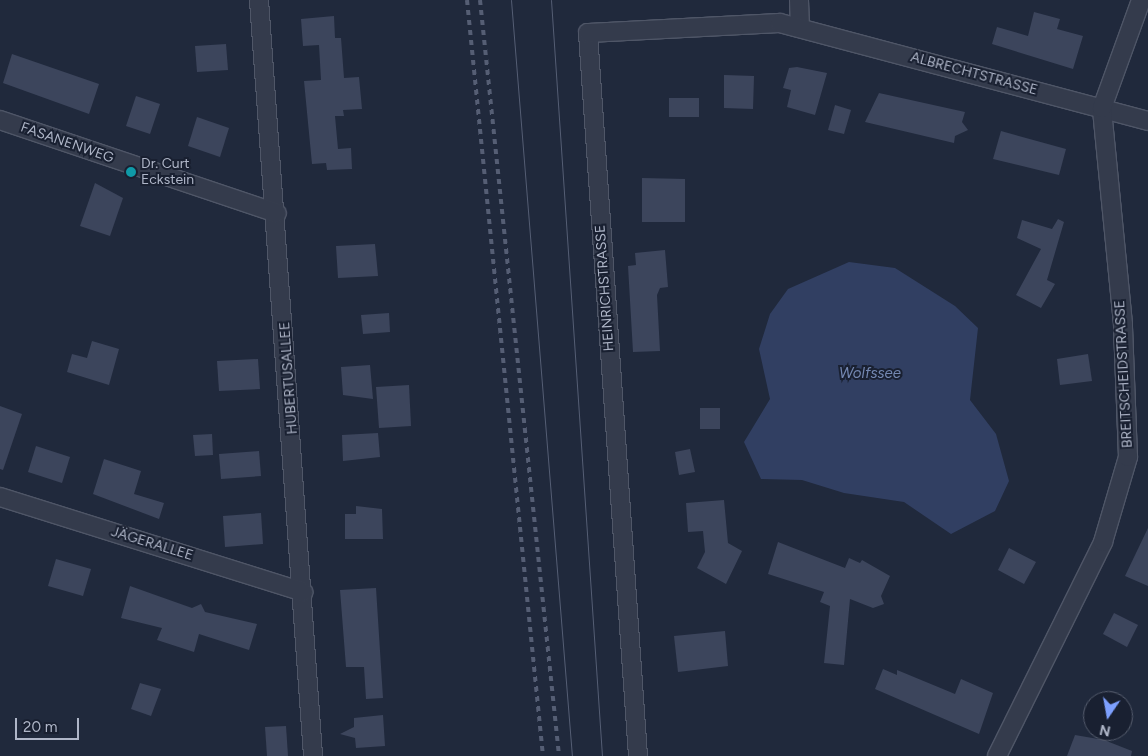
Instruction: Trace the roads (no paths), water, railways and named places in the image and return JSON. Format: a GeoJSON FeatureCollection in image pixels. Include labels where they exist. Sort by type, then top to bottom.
{"type":"FeatureCollection","features":[{"type":"Feature","properties":{"kind":"street","name":"HUBERTUSALLEE"},"geometry":{"type":"LineString","coordinates":[[259,0],[277,213],[304,592],[313,756]]}},
{"type":"Feature","properties":{"kind":"street"},"geometry":{"type":"LineString","coordinates":[[798,0],[800,27]]}},
{"type":"Feature","properties":{"kind":"street","name":"BREITSCHEIDSTRASSE"},"geometry":{"type":"LineString","coordinates":[[997,756],[1104,542],[1128,457],[1123,324],[1102,108],[1141,0]]}},
{"type":"Feature","properties":{"kind":"street","name":"HEINRICHSTRASSE"},"geometry":{"type":"LineString","coordinates":[[638,756],[588,33],[780,23],[800,27]]}},
{"type":"Feature","properties":{"kind":"street","name":"ALBRECHTSTRASSE"},"geometry":{"type":"LineString","coordinates":[[800,27],[1148,121]]}},
{"type":"Feature","properties":{"kind":"street","name":"FASANENWEG"},"geometry":{"type":"LineString","coordinates":[[0,120],[277,213]]}},
{"type":"Feature","properties":{"kind":"street","name":"JÄGERALLEE"},"geometry":{"type":"LineString","coordinates":[[0,497],[304,592]]}},
{"type":"Feature","properties":{"kind":"water","name":"Wolfssee"},"geometry":{"type":"Polygon","coordinates":[[[849,262],[895,268],[955,306],[978,328],[970,400],[996,434],[1009,481],[995,511],[951,534],[904,502],[844,493],[802,480],[761,479],[744,442],[770,399],[759,349],[770,314],[788,289],[849,262]]]}},
{"type":"Feature","properties":{"kind":"tram line"},"geometry":{"type":"LineString","coordinates":[[511,0],[572,756]]}},
{"type":"Feature","properties":{"kind":"tram line"},"geometry":{"type":"LineString","coordinates":[[551,0],[602,756]]}},
{"type":"Feature","properties":{"kind":"railway"},"geometry":{"type":"LineString","coordinates":[[467,0],[543,756]]}},
{"type":"Feature","properties":{"kind":"railway"},"geometry":{"type":"LineString","coordinates":[[480,0],[559,756]]}},
{"type":"Feature","properties":{"kind":"place","name":"Dr. Curt Eckstein"},"geometry":{"type":"Point","coordinates":[131,172]}}]}
